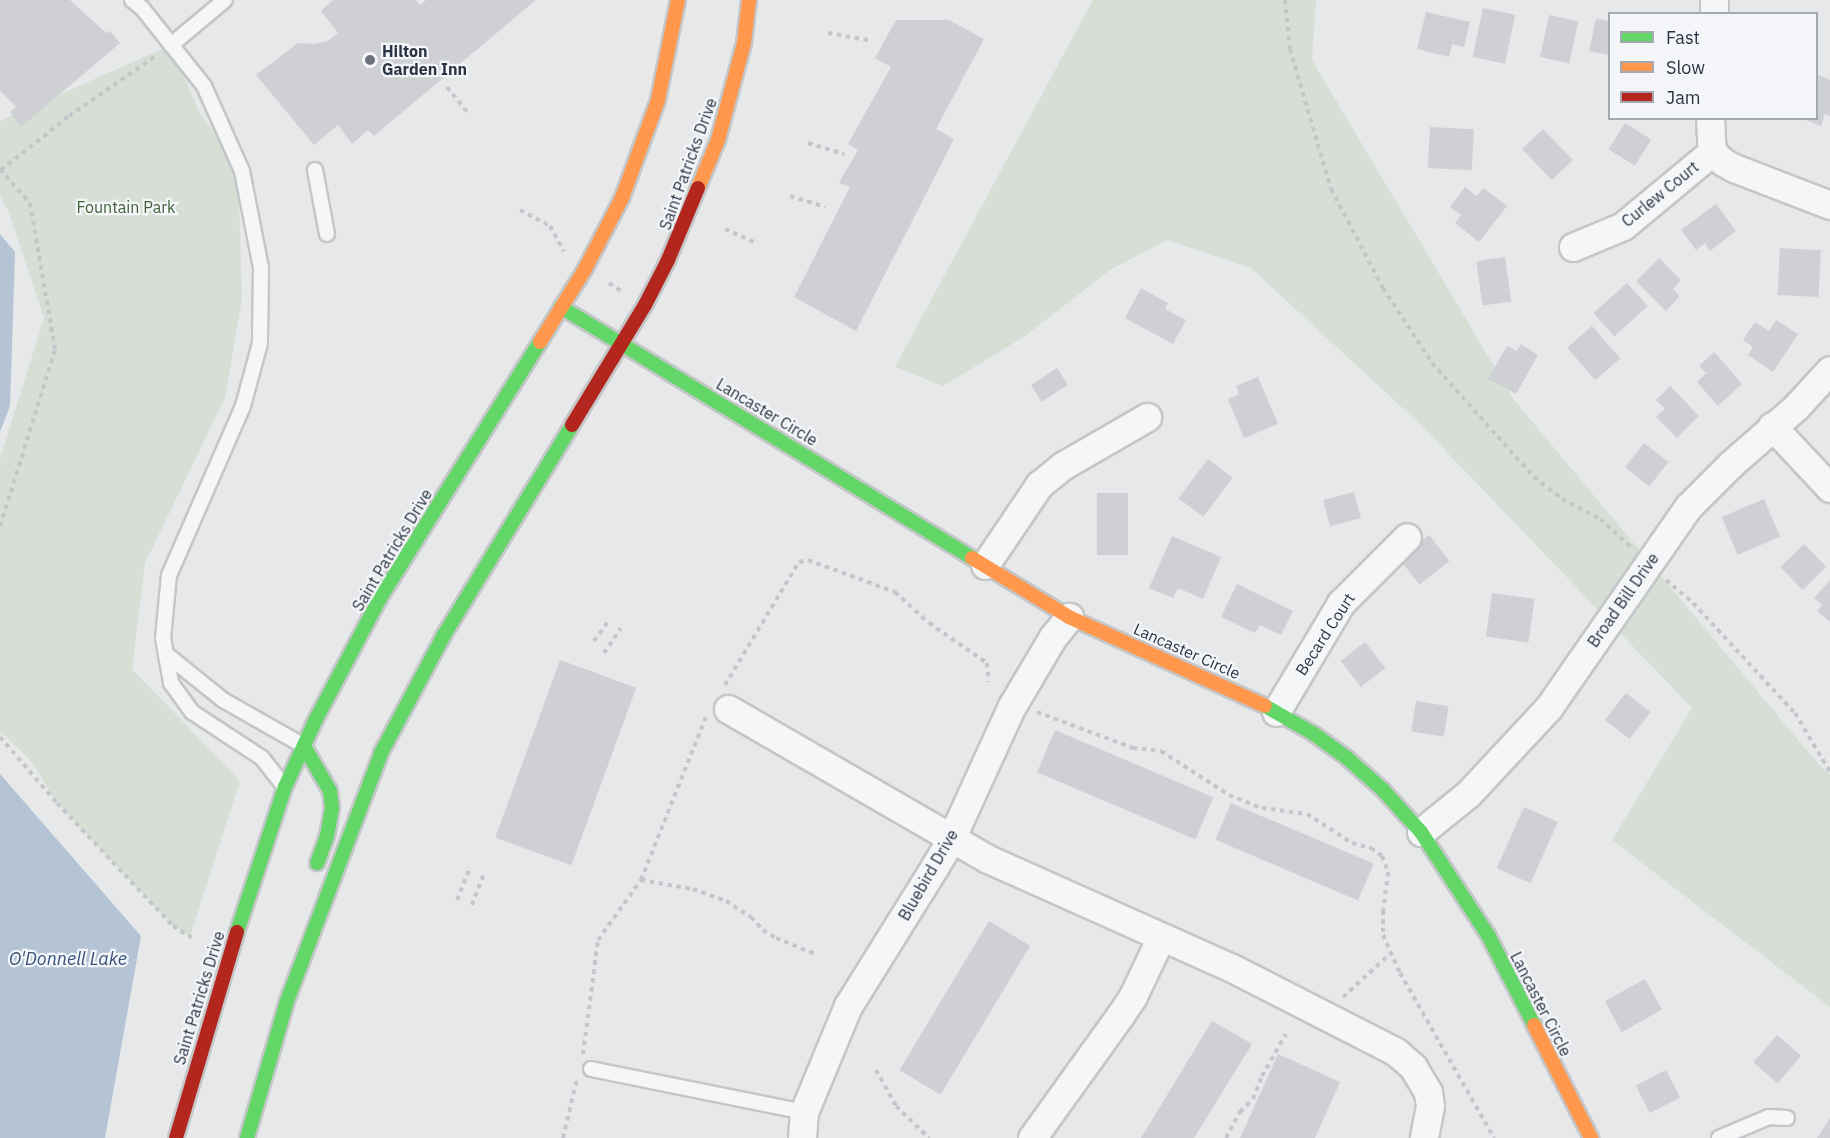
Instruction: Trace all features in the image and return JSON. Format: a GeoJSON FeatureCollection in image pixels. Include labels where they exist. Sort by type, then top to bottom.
{"type":"FeatureCollection","features":[{"type":"Feature","properties":{"kind":"main road","name":"Saint Patricks Drive"},"geometry":{"type":"LineString","coordinates":[[176,1138],[249,889],[285,788],[380,598],[585,269],[622,198],[658,100],[678,0]]}},
{"type":"Feature","properties":{"kind":"main road","name":"Saint Patricks Drive"},"geometry":{"type":"LineString","coordinates":[[247,1138],[287,1001],[381,753],[444,635],[621,345],[668,260],[718,140],[744,43],[749,0]]}},
{"type":"Feature","properties":{"kind":"main road","name":"Lancaster Circle"},"geometry":{"type":"LineString","coordinates":[[561,307],[1069,617],[1276,712],[1347,758],[1382,789],[1421,832],[1488,935],[1591,1138]]}},
{"type":"Feature","properties":{"kind":"main road"},"geometry":{"type":"LineString","coordinates":[[304,746],[330,791],[332,808],[327,836],[311,880]]}},
{"type":"Feature","properties":{"kind":"main road"},"geometry":{"type":"LineString","coordinates":[[279,986],[287,1001]]}},
{"type":"Feature","properties":{"kind":"street"},"geometry":{"type":"LineString","coordinates":[[1710,120],[1712,152],[1734,168],[1830,205]]}},
{"type":"Feature","properties":{"kind":"street","name":"Curlew Court"},"geometry":{"type":"LineString","coordinates":[[1573,247],[1623,226],[1712,152]]}},
{"type":"Feature","properties":{"kind":"street","name":"Broad Bill Drive"},"geometry":{"type":"LineString","coordinates":[[1421,832],[1468,794],[1549,707],[1688,507],[1772,426],[1796,407],[1830,370]]}},
{"type":"Feature","properties":{"kind":"street"},"geometry":{"type":"LineString","coordinates":[[985,565],[1039,485],[1064,465],[1147,417]]}},
{"type":"Feature","properties":{"kind":"street"},"geometry":{"type":"LineString","coordinates":[[1772,426],[1830,488]]}},
{"type":"Feature","properties":{"kind":"street","name":"Becard Court"},"geometry":{"type":"LineString","coordinates":[[1276,712],[1341,603],[1407,537]]}},
{"type":"Feature","properties":{"kind":"street","name":"Bluebird Drive"},"geometry":{"type":"LineString","coordinates":[[803,1125],[848,1006],[951,839],[1015,702],[1053,637],[1069,617]]}},
{"type":"Feature","properties":{"kind":"street"},"geometry":{"type":"LineString","coordinates":[[719,704],[992,861],[1232,968],[1396,1052],[1423,1079],[1430,1106],[1424,1138]]}},
{"type":"Feature","properties":{"kind":"street"},"geometry":{"type":"LineString","coordinates":[[1032,1138],[1133,996],[1161,937]]}},
{"type":"Feature","properties":{"kind":"lane"},"geometry":{"type":"LineString","coordinates":[[132,0],[142,8],[204,86],[242,171],[261,268],[260,343],[243,406],[169,575],[163,638],[171,683],[192,712],[262,758],[285,788]]}},
{"type":"Feature","properties":{"kind":"lane"},"geometry":{"type":"LineString","coordinates":[[171,45],[225,0]]}},
{"type":"Feature","properties":{"kind":"lane"},"geometry":{"type":"LineString","coordinates":[[315,170],[327,234]]}},
{"type":"Feature","properties":{"kind":"lane"},"geometry":{"type":"LineString","coordinates":[[166,654],[223,700],[304,746]]}},
{"type":"Feature","properties":{"kind":"lane"},"geometry":{"type":"LineString","coordinates":[[584,1066],[803,1125]]}},
{"type":"Feature","properties":{"kind":"lane"},"geometry":{"type":"LineString","coordinates":[[1719,1138],[1770,1117],[1787,1118]]}},
{"type":"Feature","properties":{"kind":"path"},"geometry":{"type":"LineString","coordinates":[[1285,0],[1290,49],[1331,189],[1383,288],[1432,363],[1534,477],[1562,499],[1600,519],[1693,603],[1795,713],[1830,772]]}},
{"type":"Feature","properties":{"kind":"path"},"geometry":{"type":"LineString","coordinates":[[828,33],[868,40]]}},
{"type":"Feature","properties":{"kind":"path"},"geometry":{"type":"LineString","coordinates":[[0,526],[55,350],[30,203],[0,169],[69,116],[158,54]]}},
{"type":"Feature","properties":{"kind":"path"},"geometry":{"type":"LineString","coordinates":[[447,87],[470,115]]}},
{"type":"Feature","properties":{"kind":"path"},"geometry":{"type":"LineString","coordinates":[[808,143],[844,154]]}},
{"type":"Feature","properties":{"kind":"path"},"geometry":{"type":"LineString","coordinates":[[790,196],[825,207]]}},
{"type":"Feature","properties":{"kind":"path"},"geometry":{"type":"LineString","coordinates":[[520,210],[550,226],[568,259]]}},
{"type":"Feature","properties":{"kind":"path"},"geometry":{"type":"LineString","coordinates":[[725,229],[756,243]]}},
{"type":"Feature","properties":{"kind":"path"},"geometry":{"type":"LineString","coordinates":[[563,1138],[584,1066],[598,940],[641,880],[719,704],[799,562],[808,560],[895,592],[929,623],[987,663],[989,682]]}},
{"type":"Feature","properties":{"kind":"path"},"geometry":{"type":"LineString","coordinates":[[594,641],[609,620]]}},
{"type":"Feature","properties":{"kind":"path"},"geometry":{"type":"LineString","coordinates":[[604,653],[621,628]]}},
{"type":"Feature","properties":{"kind":"path"},"geometry":{"type":"LineString","coordinates":[[1015,702],[1133,748],[1161,751],[1229,795],[1262,808],[1307,814],[1352,843],[1371,848],[1382,856],[1388,872],[1383,910],[1383,935],[1494,1138]]}},
{"type":"Feature","properties":{"kind":"path"},"geometry":{"type":"LineString","coordinates":[[0,737],[172,926],[192,938]]}},
{"type":"Feature","properties":{"kind":"path"},"geometry":{"type":"LineString","coordinates":[[457,900],[470,868]]}},
{"type":"Feature","properties":{"kind":"path"},"geometry":{"type":"LineString","coordinates":[[472,905],[484,873]]}},
{"type":"Feature","properties":{"kind":"path"},"geometry":{"type":"LineString","coordinates":[[641,880],[693,889],[726,901],[751,917],[763,930],[776,938],[815,954]]}},
{"type":"Feature","properties":{"kind":"path"},"geometry":{"type":"LineString","coordinates":[[1323,1015],[1391,953]]}},
{"type":"Feature","properties":{"kind":"path"},"geometry":{"type":"LineString","coordinates":[[1226,1138],[1240,1112],[1253,1099],[1262,1076],[1286,1034]]}},
{"type":"Feature","properties":{"kind":"path"},"geometry":{"type":"LineString","coordinates":[[876,1070],[896,1106],[928,1138]]}},
{"type":"Feature","properties":{"kind":"green space"},"geometry":{"type":"Polygon","coordinates":[[[1093,0],[1316,0],[1312,60],[1514,400],[1814,759],[1830,775],[1830,1007],[1612,840],[1692,708],[1420,424],[1251,268],[1167,240],[1110,270],[1025,336],[943,386],[895,367],[1093,0]]]}},
{"type":"Feature","properties":{"kind":"green space","name":"Fountain Park"},"geometry":{"type":"Polygon","coordinates":[[[171,45],[199,112],[238,166],[242,299],[225,398],[145,563],[132,669],[240,781],[191,933],[192,938],[173,926],[57,803],[32,762],[0,731],[0,459],[44,318],[8,210],[0,196],[0,121],[171,45]]]}},
{"type":"Feature","properties":{"kind":"water"},"geometry":{"type":"Polygon","coordinates":[[[0,234],[15,252],[10,406],[0,432],[0,234]]]}},
{"type":"Feature","properties":{"kind":"water","name":"O'Donnell Lake"},"geometry":{"type":"Polygon","coordinates":[[[0,774],[141,936],[105,1138],[0,1138],[0,774]]]}},
{"type":"Feature","properties":{"kind":"building"},"geometry":{"type":"Polygon","coordinates":[[[0,0],[70,0],[106,33],[110,31],[120,43],[21,127],[10,112],[16,107],[0,91],[0,0]]]}},
{"type":"Feature","properties":{"kind":"building","name":"Hilton Garden Inn"},"geometry":{"type":"Polygon","coordinates":[[[333,0],[416,0],[420,5],[426,0],[536,0],[374,136],[368,130],[352,144],[338,125],[314,145],[256,75],[298,43],[315,44],[328,41],[338,33],[321,11],[333,0]]]}},
{"type":"Feature","properties":{"kind":"building"},"geometry":{"type":"Polygon","coordinates":[[[1483,8],[1515,15],[1505,64],[1473,57],[1483,8]]]}},
{"type":"Feature","properties":{"kind":"building"},"geometry":{"type":"Polygon","coordinates":[[[1426,12],[1470,22],[1464,47],[1452,44],[1449,57],[1417,49],[1426,12]]]}},
{"type":"Feature","properties":{"kind":"building"},"geometry":{"type":"Polygon","coordinates":[[[1549,15],[1578,21],[1569,63],[1540,57],[1549,15]]]}},
{"type":"Feature","properties":{"kind":"building"},"geometry":{"type":"Polygon","coordinates":[[[1596,19],[1608,21],[1608,55],[1589,51],[1596,19]]]}},
{"type":"Feature","properties":{"kind":"building"},"geometry":{"type":"Polygon","coordinates":[[[896,20],[949,20],[984,39],[936,129],[954,139],[856,331],[794,297],[850,187],[839,183],[858,150],[848,144],[891,67],[875,58],[896,20]]]}},
{"type":"Feature","properties":{"kind":"building"},"geometry":{"type":"Polygon","coordinates":[[[1818,75],[1830,80],[1830,116],[1825,114],[1821,126],[1806,120],[1818,120],[1818,75]]]}},
{"type":"Feature","properties":{"kind":"building"},"geometry":{"type":"Polygon","coordinates":[[[1625,123],[1651,139],[1635,166],[1609,149],[1625,123]]]}},
{"type":"Feature","properties":{"kind":"building"},"geometry":{"type":"Polygon","coordinates":[[[1430,127],[1474,129],[1472,170],[1428,168],[1430,127]]]}},
{"type":"Feature","properties":{"kind":"building"},"geometry":{"type":"Polygon","coordinates":[[[1543,129],[1573,160],[1552,180],[1522,149],[1543,129]]]}},
{"type":"Feature","properties":{"kind":"building"},"geometry":{"type":"Polygon","coordinates":[[[1465,187],[1477,196],[1483,188],[1507,206],[1479,242],[1455,223],[1461,215],[1450,207],[1465,187]]]}},
{"type":"Feature","properties":{"kind":"building"},"geometry":{"type":"Polygon","coordinates":[[[1716,204],[1736,231],[1710,251],[1705,243],[1696,250],[1681,230],[1716,204]]]}},
{"type":"Feature","properties":{"kind":"building"},"geometry":{"type":"Polygon","coordinates":[[[1780,248],[1821,250],[1818,297],[1778,295],[1780,248]]]}},
{"type":"Feature","properties":{"kind":"building"},"geometry":{"type":"Polygon","coordinates":[[[1505,257],[1511,302],[1483,306],[1476,261],[1505,257]]]}},
{"type":"Feature","properties":{"kind":"building"},"geometry":{"type":"Polygon","coordinates":[[[1659,258],[1681,280],[1673,289],[1680,296],[1666,311],[1636,281],[1659,258]]]}},
{"type":"Feature","properties":{"kind":"building"},"geometry":{"type":"Polygon","coordinates":[[[1627,283],[1648,306],[1614,336],[1594,313],[1627,283]]]}},
{"type":"Feature","properties":{"kind":"building"},"geometry":{"type":"Polygon","coordinates":[[[1141,288],[1168,303],[1165,309],[1186,320],[1173,344],[1125,318],[1141,288]]]}},
{"type":"Feature","properties":{"kind":"building"},"geometry":{"type":"Polygon","coordinates":[[[1776,320],[1798,334],[1773,372],[1748,355],[1753,347],[1743,340],[1755,322],[1769,331],[1776,320]]]}},
{"type":"Feature","properties":{"kind":"building"},"geometry":{"type":"Polygon","coordinates":[[[1592,326],[1620,358],[1595,380],[1567,348],[1592,326]]]}},
{"type":"Feature","properties":{"kind":"building"},"geometry":{"type":"Polygon","coordinates":[[[1521,344],[1538,355],[1516,394],[1488,379],[1507,346],[1517,351],[1521,344]]]}},
{"type":"Feature","properties":{"kind":"building"},"geometry":{"type":"Polygon","coordinates":[[[1714,352],[1742,384],[1718,406],[1697,382],[1706,373],[1699,366],[1714,352]]]}},
{"type":"Feature","properties":{"kind":"building"},"geometry":{"type":"Polygon","coordinates":[[[1057,368],[1068,385],[1042,402],[1031,385],[1057,368]]]}},
{"type":"Feature","properties":{"kind":"building"},"geometry":{"type":"Polygon","coordinates":[[[1258,377],[1278,424],[1244,438],[1228,399],[1239,394],[1236,386],[1258,377]]]}},
{"type":"Feature","properties":{"kind":"building"},"geometry":{"type":"Polygon","coordinates":[[[1670,386],[1699,416],[1677,438],[1656,417],[1665,409],[1656,400],[1670,386]]]}},
{"type":"Feature","properties":{"kind":"building"},"geometry":{"type":"Polygon","coordinates":[[[1644,443],[1668,462],[1649,487],[1625,467],[1644,443]]]}},
{"type":"Feature","properties":{"kind":"building"},"geometry":{"type":"Polygon","coordinates":[[[1208,459],[1233,478],[1203,517],[1179,498],[1208,459]]]}},
{"type":"Feature","properties":{"kind":"building"},"geometry":{"type":"Polygon","coordinates":[[[1354,492],[1361,518],[1330,526],[1323,500],[1354,492]]]}},
{"type":"Feature","properties":{"kind":"building"},"geometry":{"type":"Polygon","coordinates":[[[1097,493],[1128,493],[1128,555],[1097,555],[1097,493]]]}},
{"type":"Feature","properties":{"kind":"building"},"geometry":{"type":"Polygon","coordinates":[[[1764,499],[1780,537],[1738,555],[1722,517],[1764,499]]]}},
{"type":"Feature","properties":{"kind":"building"},"geometry":{"type":"Polygon","coordinates":[[[1429,535],[1449,561],[1419,584],[1399,558],[1429,535]]]}},
{"type":"Feature","properties":{"kind":"building"},"geometry":{"type":"Polygon","coordinates":[[[1172,536],[1221,557],[1203,599],[1178,588],[1173,598],[1149,588],[1172,536]]]}},
{"type":"Feature","properties":{"kind":"building"},"geometry":{"type":"Polygon","coordinates":[[[1804,544],[1826,567],[1802,590],[1780,567],[1804,544]]]}},
{"type":"Feature","properties":{"kind":"building"},"geometry":{"type":"Polygon","coordinates":[[[1830,580],[1830,622],[1817,611],[1822,605],[1814,598],[1830,580]]]}},
{"type":"Feature","properties":{"kind":"building"},"geometry":{"type":"Polygon","coordinates":[[[1237,584],[1293,611],[1281,635],[1260,625],[1255,633],[1221,617],[1237,584]]]}},
{"type":"Feature","properties":{"kind":"building"},"geometry":{"type":"Polygon","coordinates":[[[1492,593],[1535,599],[1528,643],[1486,637],[1492,593]]]}},
{"type":"Feature","properties":{"kind":"building"},"geometry":{"type":"Polygon","coordinates":[[[1365,642],[1385,668],[1361,687],[1341,661],[1365,642]]]}},
{"type":"Feature","properties":{"kind":"building"},"geometry":{"type":"Polygon","coordinates":[[[560,660],[636,688],[571,865],[495,838],[560,660]]]}},
{"type":"Feature","properties":{"kind":"building"},"geometry":{"type":"Polygon","coordinates":[[[1626,693],[1650,712],[1629,739],[1605,720],[1626,693]]]}},
{"type":"Feature","properties":{"kind":"building"},"geometry":{"type":"Polygon","coordinates":[[[1416,701],[1449,706],[1444,737],[1411,732],[1416,701]]]}},
{"type":"Feature","properties":{"kind":"building"},"geometry":{"type":"Polygon","coordinates":[[[1055,730],[1213,797],[1195,840],[1037,772],[1055,730]]]}},
{"type":"Feature","properties":{"kind":"building"},"geometry":{"type":"Polygon","coordinates":[[[1231,803],[1374,864],[1358,900],[1215,840],[1231,803]]]}},
{"type":"Feature","properties":{"kind":"building"},"geometry":{"type":"Polygon","coordinates":[[[1524,807],[1558,822],[1531,883],[1497,868],[1524,807]]]}},
{"type":"Feature","properties":{"kind":"building"},"geometry":{"type":"Polygon","coordinates":[[[989,921],[1030,946],[941,1095],[899,1070],[989,921]]]}},
{"type":"Feature","properties":{"kind":"building"},"geometry":{"type":"Polygon","coordinates":[[[1645,979],[1662,1010],[1622,1032],[1605,1001],[1645,979]]]}},
{"type":"Feature","properties":{"kind":"building"},"geometry":{"type":"Polygon","coordinates":[[[1212,1021],[1252,1044],[1194,1138],[1141,1138],[1212,1021]]]}},
{"type":"Feature","properties":{"kind":"building"},"geometry":{"type":"Polygon","coordinates":[[[1777,1035],[1801,1056],[1778,1083],[1753,1062],[1777,1035]]]}},
{"type":"Feature","properties":{"kind":"building"},"geometry":{"type":"Polygon","coordinates":[[[1278,1054],[1340,1082],[1315,1138],[1240,1138],[1278,1054]]]}},
{"type":"Feature","properties":{"kind":"building"},"geometry":{"type":"Polygon","coordinates":[[[1666,1070],[1680,1098],[1650,1113],[1636,1085],[1666,1070]]]}},
{"type":"Feature","properties":{"kind":"building"},"geometry":{"type":"Polygon","coordinates":[[[1830,1118],[1830,1138],[1817,1138],[1830,1118]]]}},
{"type":"Feature","properties":{"kind":"traffic: fast"},"geometry":{"type":"LineString","coordinates":[[561,307],[972,558]]}},
{"type":"Feature","properties":{"kind":"traffic: fast"},"geometry":{"type":"LineString","coordinates":[[237,932],[285,787],[316,719],[380,598],[540,342]]}},
{"type":"Feature","properties":{"kind":"traffic: fast"},"geometry":{"type":"LineString","coordinates":[[247,1138],[287,1001],[381,753],[444,635],[572,425]]}},
{"type":"Feature","properties":{"kind":"traffic: fast"},"geometry":{"type":"LineString","coordinates":[[1265,706],[1314,734],[1347,758],[1382,789],[1421,832],[1488,935],[1534,1025]]}},
{"type":"Feature","properties":{"kind":"traffic: fast"},"geometry":{"type":"LineString","coordinates":[[304,746],[330,791],[332,808],[327,836],[317,863]]}},
{"type":"Feature","properties":{"kind":"traffic: slow"},"geometry":{"type":"LineString","coordinates":[[540,342],[585,269],[622,198],[658,100],[678,0]]}},
{"type":"Feature","properties":{"kind":"traffic: slow"},"geometry":{"type":"LineString","coordinates":[[698,188],[718,140],[744,43],[749,0]]}},
{"type":"Feature","properties":{"kind":"traffic: slow"},"geometry":{"type":"LineString","coordinates":[[972,558],[1069,617],[1265,706]]}},
{"type":"Feature","properties":{"kind":"traffic: slow"},"geometry":{"type":"LineString","coordinates":[[1534,1025],[1591,1138]]}},
{"type":"Feature","properties":{"kind":"traffic: jam"},"geometry":{"type":"LineString","coordinates":[[572,425],[645,305],[668,260],[698,188]]}},
{"type":"Feature","properties":{"kind":"traffic: jam"},"geometry":{"type":"LineString","coordinates":[[176,1138],[237,932]]}},
{"type":"Feature","properties":{"kind":"place","name":"Hilton Garden Inn"},"geometry":{"type":"Point","coordinates":[370,60]}}]}
